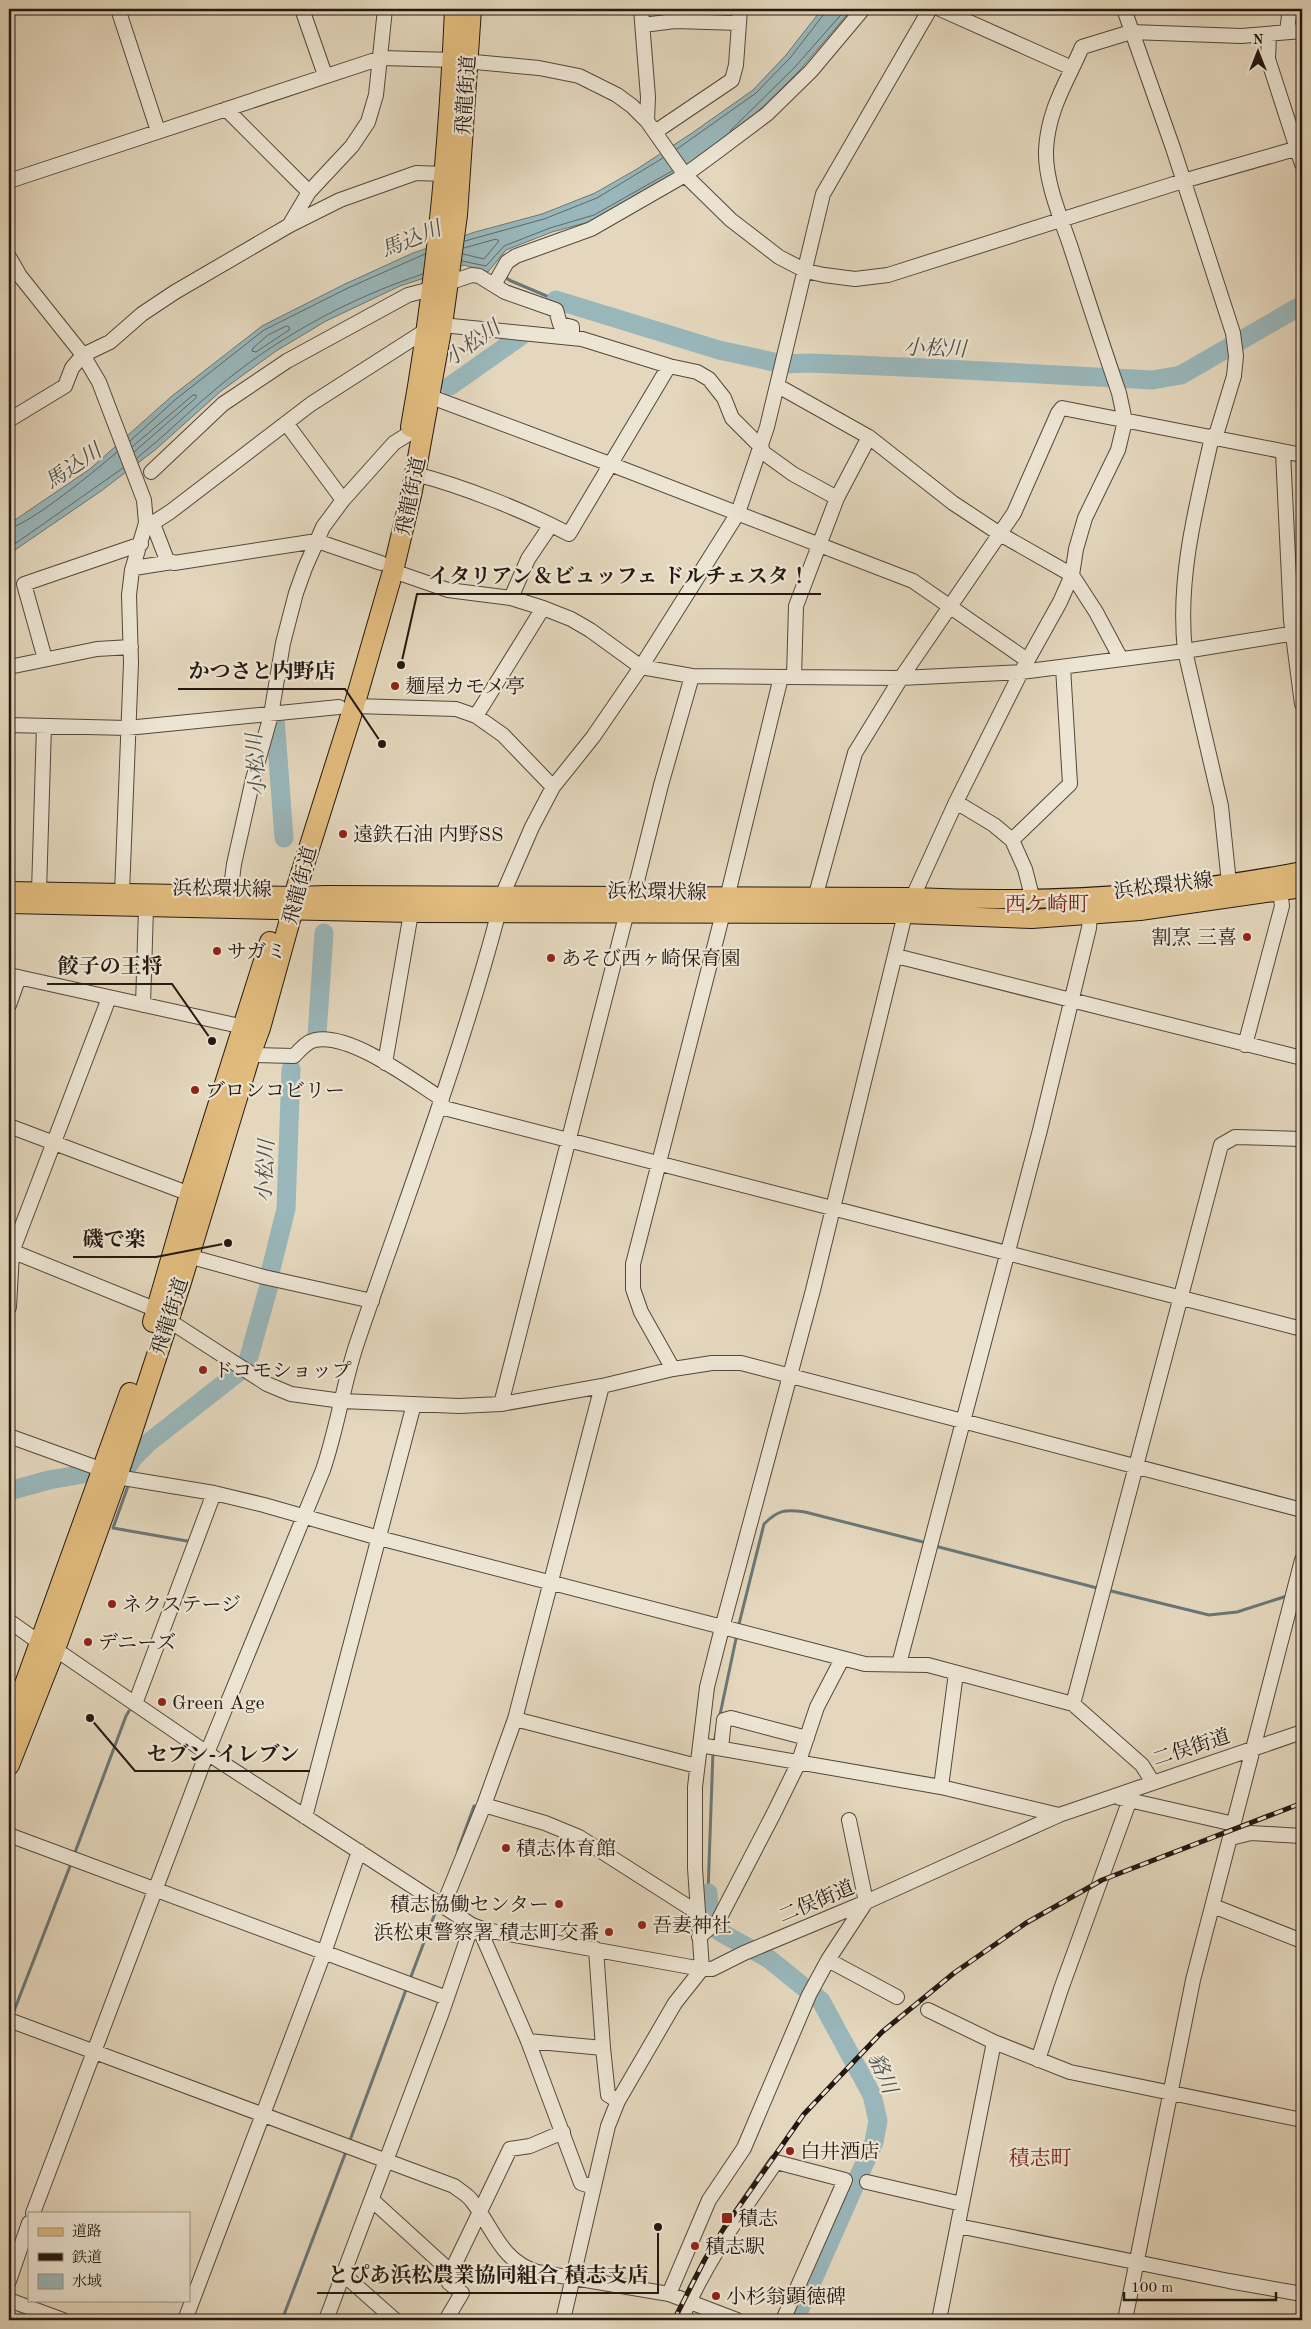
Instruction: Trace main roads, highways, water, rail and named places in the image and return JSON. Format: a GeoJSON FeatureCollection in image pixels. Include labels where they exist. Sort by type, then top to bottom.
{"type":"FeatureCollection","features":[{"type":"Feature","properties":{"kind":"highway","name":"飛龍街道"},"geometry":{"type":"LineString","coordinates":[[9,1765],[47,1646],[110,1474],[162,1315],[190,1194],[244,1027],[287,903],[415,474],[431,397],[439,286],[449,216],[460,61],[455,9]]}},
{"type":"Feature","properties":{"kind":"highway","name":"飛龍街道"},"geometry":{"type":"LineString","coordinates":[[449,216],[444,174],[460,61],[471,9]]}},
{"type":"Feature","properties":{"kind":"highway","name":"飛龍街道"},"geometry":{"type":"LineString","coordinates":[[387,567],[410,433],[435,327]]}},
{"type":"Feature","properties":{"kind":"highway","name":"飛龍街道"},"geometry":{"type":"LineString","coordinates":[[162,1315],[188,1256],[260,1028],[287,903]]}},
{"type":"Feature","properties":{"kind":"highway","name":"飛龍街道"},"geometry":{"type":"LineString","coordinates":[[9,1730],[47,1646]]}},
{"type":"Feature","properties":{"kind":"main road","name":"浜松環状線"},"geometry":{"type":"LineString","coordinates":[[9,904],[146,908],[287,903],[326,895],[501,904],[908,906],[1084,898],[1229,883],[1302,871]]}},
{"type":"Feature","properties":{"kind":"main road","name":"浜松環状線"},"geometry":{"type":"LineString","coordinates":[[725,906],[816,898],[1032,919],[1140,911],[1302,888]]}},
{"type":"Feature","properties":{"kind":"main road","name":"浜松環状線"},"geometry":{"type":"LineString","coordinates":[[9,891],[230,895],[287,903],[411,913],[501,904]]}},
{"type":"Feature","properties":{"kind":"water"},"geometry":{"type":"Polygon","coordinates":[[[822,9],[852,9],[799,71],[722,147],[596,220],[552,232],[506,250],[488,272],[464,265],[400,286],[326,321],[276,351],[221,391],[155,450],[101,491],[9,554],[9,524],[90,469],[172,396],[262,326],[345,284],[413,253],[475,232],[542,214],[595,193],[637,169],[753,90],[786,55],[822,9]]]}},
{"type":"Feature","properties":{"kind":"waterway"},"geometry":{"type":"LineString","coordinates":[[505,276],[509,280],[556,300]]}},
{"type":"Feature","properties":{"kind":"waterway","name":"小松川"},"geometry":{"type":"LineString","coordinates":[[556,300],[719,350],[783,364],[810,363],[926,368],[1152,380],[1181,375],[1302,305]]}},
{"type":"Feature","properties":{"kind":"waterway","name":"小松川"},"geometry":{"type":"LineString","coordinates":[[450,386],[521,336]]}},
{"type":"Feature","properties":{"kind":"waterway","name":"小松川"},"geometry":{"type":"LineString","coordinates":[[275,718],[284,838]]}},
{"type":"Feature","properties":{"kind":"waterway","name":"小松川"},"geometry":{"type":"LineString","coordinates":[[317,1035],[324,933]]}},
{"type":"Feature","properties":{"kind":"waterway","name":"小松川"},"geometry":{"type":"LineString","coordinates":[[270,1273],[286,1209],[291,1069]]}},
{"type":"Feature","properties":{"kind":"waterway","name":"小松川"},"geometry":{"type":"LineString","coordinates":[[247,1364],[270,1282]]}},
{"type":"Feature","properties":{"kind":"waterway","name":"小松川"},"geometry":{"type":"LineString","coordinates":[[128,1466],[148,1443],[240,1371]]}},
{"type":"Feature","properties":{"kind":"waterway","name":"小松川"},"geometry":{"type":"LineString","coordinates":[[9,1491],[49,1480],[89,1473]]}},
{"type":"Feature","properties":{"kind":"waterway"},"geometry":{"type":"LineString","coordinates":[[125,1483],[128,1486],[113,1528],[187,1541]]}},
{"type":"Feature","properties":{"kind":"waterway"},"geometry":{"type":"LineString","coordinates":[[738,1628],[764,1524],[778,1513],[787,1511],[805,1512],[927,1543]]}},
{"type":"Feature","properties":{"kind":"waterway"},"geometry":{"type":"LineString","coordinates":[[935,1546],[1101,1589]]}},
{"type":"Feature","properties":{"kind":"waterway"},"geometry":{"type":"LineString","coordinates":[[1107,1590],[1209,1615],[1237,1612],[1287,1596]]}},
{"type":"Feature","properties":{"kind":"waterway"},"geometry":{"type":"LineString","coordinates":[[714,1743],[737,1634]]}},
{"type":"Feature","properties":{"kind":"waterway"},"geometry":{"type":"LineString","coordinates":[[74,1855],[129,1711]]}},
{"type":"Feature","properties":{"kind":"waterway"},"geometry":{"type":"LineString","coordinates":[[708,1893],[713,1751]]}},
{"type":"Feature","properties":{"kind":"waterway"},"geometry":{"type":"LineString","coordinates":[[458,1850],[474,1806]]}},
{"type":"Feature","properties":{"kind":"waterway"},"geometry":{"type":"LineString","coordinates":[[14,2011],[72,1861]]}},
{"type":"Feature","properties":{"kind":"waterway","name":"貉川"},"geometry":{"type":"LineString","coordinates":[[708,1893],[710,1923],[720,1932],[769,1959],[821,2001],[872,2095],[878,2121],[874,2142],[795,2320]]}},
{"type":"Feature","properties":{"kind":"waterway"},"geometry":{"type":"LineString","coordinates":[[410,1979],[437,1908]]}},
{"type":"Feature","properties":{"kind":"waterway"},"geometry":{"type":"LineString","coordinates":[[349,2143],[407,1987]]}},
{"type":"Feature","properties":{"kind":"waterway"},"geometry":{"type":"LineString","coordinates":[[282,2320],[347,2149]]}},
{"type":"Feature","properties":{"kind":"railway"},"geometry":{"type":"LineString","coordinates":[[674,2320],[705,2259],[724,2228],[804,2114],[882,2032],[954,1973],[1026,1923],[1102,1880],[1302,1803]]}},
{"type":"Feature","properties":{"kind":"place","name":"イタリアン＆ビュッフェ ドルチェスタ！"},"geometry":{"type":"Point","coordinates":[401,665]}},
{"type":"Feature","properties":{"kind":"place","name":"麺屋カモメ亭"},"geometry":{"type":"Point","coordinates":[395,686]}},
{"type":"Feature","properties":{"kind":"place","name":"かつさと内野店"},"geometry":{"type":"Point","coordinates":[382,744]}},
{"type":"Feature","properties":{"kind":"place","name":"遠鉄石油 内野SS"},"geometry":{"type":"Point","coordinates":[343,834]}},
{"type":"Feature","properties":{"kind":"place","name":"割烹 三喜"},"geometry":{"type":"Point","coordinates":[1247,937]}},
{"type":"Feature","properties":{"kind":"place","name":"サガミ"},"geometry":{"type":"Point","coordinates":[217,951]}},
{"type":"Feature","properties":{"kind":"place","name":"あそび西ヶ崎保育園"},"geometry":{"type":"Point","coordinates":[551,958]}},
{"type":"Feature","properties":{"kind":"place","name":"餃子の王将"},"geometry":{"type":"Point","coordinates":[212,1041]}},
{"type":"Feature","properties":{"kind":"place","name":"ブロンコビリー"},"geometry":{"type":"Point","coordinates":[195,1090]}},
{"type":"Feature","properties":{"kind":"place","name":"磯で楽"},"geometry":{"type":"Point","coordinates":[228,1243]}},
{"type":"Feature","properties":{"kind":"place","name":"ドコモショップ"},"geometry":{"type":"Point","coordinates":[203,1370]}},
{"type":"Feature","properties":{"kind":"place","name":"ネクステージ"},"geometry":{"type":"Point","coordinates":[112,1604]}},
{"type":"Feature","properties":{"kind":"place","name":"デニーズ"},"geometry":{"type":"Point","coordinates":[88,1642]}},
{"type":"Feature","properties":{"kind":"place","name":"Green Age"},"geometry":{"type":"Point","coordinates":[162,1702]}},
{"type":"Feature","properties":{"kind":"place","name":"セブン-イレブン"},"geometry":{"type":"Point","coordinates":[90,1718]}},
{"type":"Feature","properties":{"kind":"place","name":"積志体育館"},"geometry":{"type":"Point","coordinates":[506,1848]}},
{"type":"Feature","properties":{"kind":"place","name":"積志協働センター"},"geometry":{"type":"Point","coordinates":[559,1904]}},
{"type":"Feature","properties":{"kind":"place","name":"吾妻神社"},"geometry":{"type":"Point","coordinates":[642,1925]}},
{"type":"Feature","properties":{"kind":"place","name":"浜松東警察署 積志町交番"},"geometry":{"type":"Point","coordinates":[609,1932]}},
{"type":"Feature","properties":{"kind":"place","name":"白井酒店"},"geometry":{"type":"Point","coordinates":[790,2151]}},
{"type":"Feature","properties":{"kind":"place","name":"積志"},"geometry":{"type":"Point","coordinates":[727,2218]}},
{"type":"Feature","properties":{"kind":"place","name":"とぴあ浜松農業協同組合 積志支店"},"geometry":{"type":"Point","coordinates":[658,2227]}},
{"type":"Feature","properties":{"kind":"place","name":"積志駅"},"geometry":{"type":"Point","coordinates":[695,2246]}},
{"type":"Feature","properties":{"kind":"place","name":"小杉翁顕徳碑"},"geometry":{"type":"Point","coordinates":[716,2296]}},
{"type":"Feature","properties":{"kind":"district","name":"西ケ崎町"},"geometry":{"type":"Point","coordinates":[1047,904]}},
{"type":"Feature","properties":{"kind":"district","name":"積志町"},"geometry":{"type":"Point","coordinates":[1040,2158]}},
{"type":"Feature","properties":{"kind":"water label","name":"馬込川"},"geometry":{"type":"Point","coordinates":[411,239]}},
{"type":"Feature","properties":{"kind":"water label","name":"馬込川"},"geometry":{"type":"Point","coordinates":[73,466]}}]}
